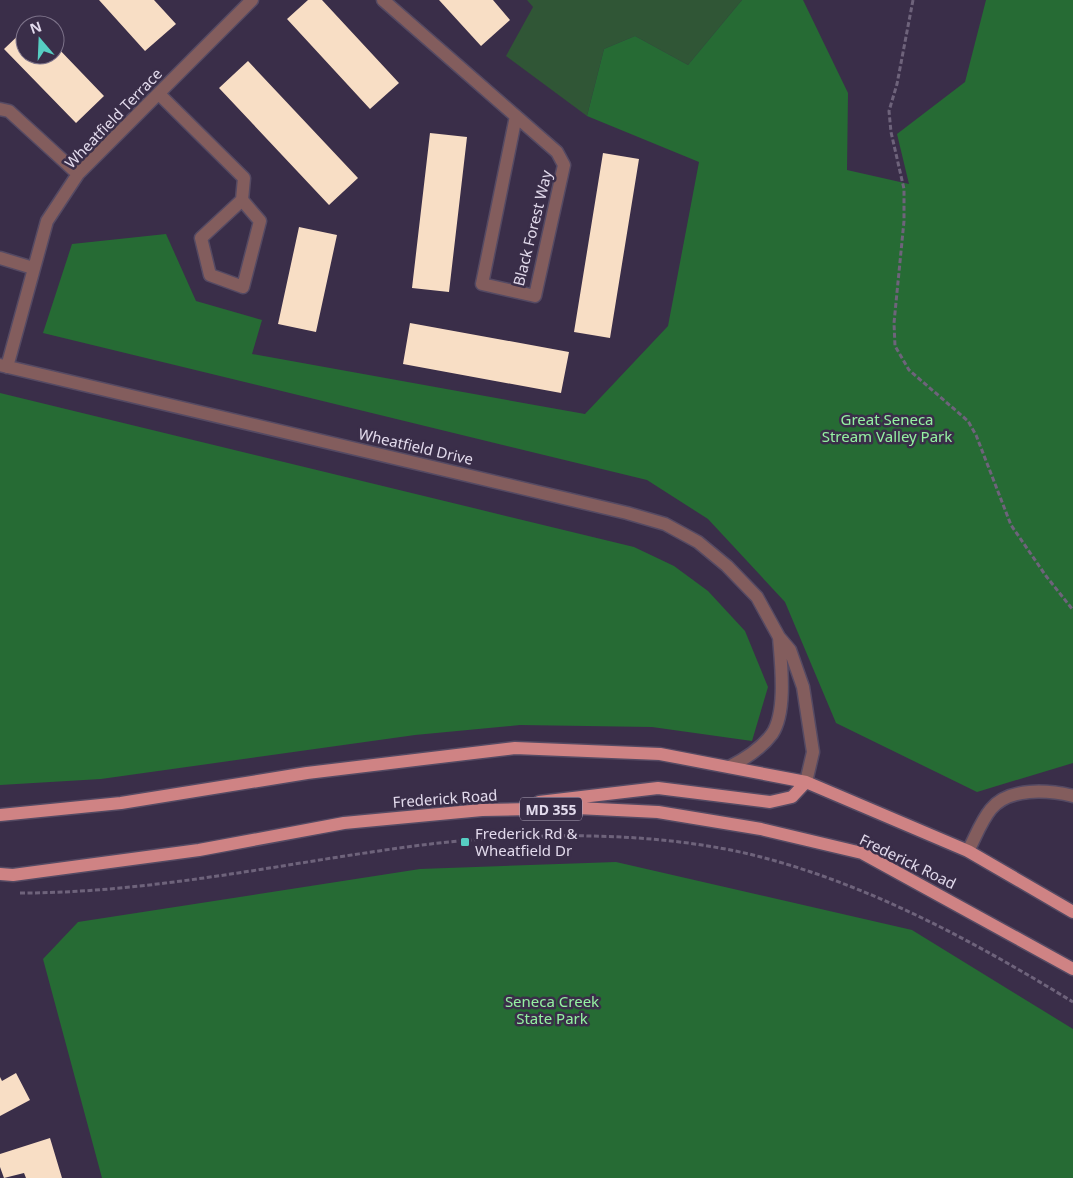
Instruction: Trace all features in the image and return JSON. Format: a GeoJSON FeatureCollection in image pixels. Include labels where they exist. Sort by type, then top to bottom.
{"type":"FeatureCollection","features":[{"type":"Feature","properties":{"kind":"main road","name":"Frederick Road"},"geometry":{"type":"LineString","coordinates":[[0,815],[121,803],[306,773],[515,748],[660,754],[806,782],[968,851],[1073,912]]}},
{"type":"Feature","properties":{"kind":"main road"},"geometry":{"type":"LineString","coordinates":[[482,810],[603,793],[658,788],[770,802],[792,796],[806,782]]}},
{"type":"Feature","properties":{"kind":"main road","name":"Frederick Road"},"geometry":{"type":"LineString","coordinates":[[0,874],[13,875],[199,850],[344,823],[482,810],[577,808],[658,812],[761,829],[862,853],[940,894],[1073,969]]}},
{"type":"Feature","properties":{"kind":"street","name":"Wheatfield Terrace"},"geometry":{"type":"LineString","coordinates":[[4,366],[47,221],[78,174],[252,0]]}},
{"type":"Feature","properties":{"kind":"street","name":"Black Forest Way"},"geometry":{"type":"LineString","coordinates":[[383,0],[516,116],[557,152],[564,165],[535,296],[482,284],[516,116]]}},
{"type":"Feature","properties":{"kind":"street"},"geometry":{"type":"LineString","coordinates":[[159,94],[244,178],[242,200],[201,238],[210,276],[243,286],[260,221],[242,200]]}},
{"type":"Feature","properties":{"kind":"street"},"geometry":{"type":"LineString","coordinates":[[0,109],[9,111],[78,174]]}},
{"type":"Feature","properties":{"kind":"street"},"geometry":{"type":"LineString","coordinates":[[0,258],[33,268]]}},
{"type":"Feature","properties":{"kind":"street","name":"Wheatfield Drive"},"geometry":{"type":"LineString","coordinates":[[4,366],[608,508],[665,524],[698,542],[727,566],[757,597],[779,637],[790,650],[804,687],[812,752],[806,782]]}},
{"type":"Feature","properties":{"kind":"street","name":"Wheatfield Drive"},"geometry":{"type":"LineString","coordinates":[[729,767],[748,757],[773,732],[779,710],[781,692],[779,637]]}},
{"type":"Feature","properties":{"kind":"street"},"geometry":{"type":"LineString","coordinates":[[968,851],[991,809],[1006,798],[1028,793],[1053,791],[1073,796]]}},
{"type":"Feature","properties":{"kind":"path"},"geometry":{"type":"LineString","coordinates":[[913,0],[897,84],[889,111],[891,132],[904,190],[904,221],[894,323],[895,346],[910,370],[968,421],[976,435],[1012,525],[1046,576],[1073,610]]}},
{"type":"Feature","properties":{"kind":"path"},"geometry":{"type":"LineString","coordinates":[[19,893],[65,893],[164,885],[423,845],[522,837],[597,837],[684,842],[760,857],[838,882],[906,909],[1073,1002]]}},
{"type":"Feature","properties":{"kind":"green space"},"geometry":{"type":"Polygon","coordinates":[[[527,0],[742,0],[688,65],[635,36],[604,49],[587,116],[506,56],[533,7],[527,0]]]}},
{"type":"Feature","properties":{"kind":"green space","name":"Great Seneca Stream Valley Park"},"geometry":{"type":"Polygon","coordinates":[[[742,0],[803,0],[848,93],[847,170],[909,184],[897,134],[965,82],[986,0],[1073,0],[1073,763],[977,792],[836,723],[785,602],[708,519],[647,480],[43,333],[72,244],[166,234],[196,301],[262,320],[252,354],[585,414],[668,326],[699,162],[587,116],[604,49],[635,36],[688,65],[742,0]]]}},
{"type":"Feature","properties":{"kind":"green space"},"geometry":{"type":"Polygon","coordinates":[[[0,393],[634,547],[674,566],[708,591],[745,631],[768,687],[752,741],[652,727],[520,725],[415,735],[101,779],[0,785],[0,393]]]}},
{"type":"Feature","properties":{"kind":"green space","name":"Seneca Creek State Park"},"geometry":{"type":"Polygon","coordinates":[[[616,862],[912,930],[1073,1029],[1073,1178],[102,1178],[43,959],[78,922],[420,869],[616,862]]]}},
{"type":"Feature","properties":{"kind":"building"},"geometry":{"type":"Polygon","coordinates":[[[99,0],[154,0],[176,24],[145,51],[99,0]]]}},
{"type":"Feature","properties":{"kind":"building"},"geometry":{"type":"Polygon","coordinates":[[[308,0],[322,0],[399,83],[370,109],[287,19],[308,0]]]}},
{"type":"Feature","properties":{"kind":"building"},"geometry":{"type":"Polygon","coordinates":[[[439,0],[493,0],[510,20],[481,46],[439,0]]]}},
{"type":"Feature","properties":{"kind":"building"},"geometry":{"type":"Polygon","coordinates":[[[15,39],[15,60],[4,49],[15,39]]]}},
{"type":"Feature","properties":{"kind":"building"},"geometry":{"type":"Polygon","coordinates":[[[65,55],[104,96],[76,123],[20,65],[65,65],[65,55]]]}},
{"type":"Feature","properties":{"kind":"building"},"geometry":{"type":"Polygon","coordinates":[[[248,61],[358,178],[329,205],[219,88],[248,61]]]}},
{"type":"Feature","properties":{"kind":"building"},"geometry":{"type":"Polygon","coordinates":[[[430,133],[467,137],[449,292],[412,288],[430,133]]]}},
{"type":"Feature","properties":{"kind":"building"},"geometry":{"type":"Polygon","coordinates":[[[603,153],[639,159],[610,338],[574,332],[603,153]]]}},
{"type":"Feature","properties":{"kind":"building"},"geometry":{"type":"Polygon","coordinates":[[[299,227],[337,235],[316,332],[278,324],[299,227]]]}},
{"type":"Feature","properties":{"kind":"building"},"geometry":{"type":"Polygon","coordinates":[[[410,323],[569,352],[561,393],[403,364],[410,323]]]}},
{"type":"Feature","properties":{"kind":"building"},"geometry":{"type":"Polygon","coordinates":[[[16,1073],[30,1100],[0,1116],[0,1077],[2,1081],[16,1073]]]}},
{"type":"Feature","properties":{"kind":"building"},"geometry":{"type":"Polygon","coordinates":[[[50,1138],[62,1178],[26,1178],[24,1173],[4,1178],[0,1167],[0,1154],[50,1138]]]}},
{"type":"Feature","properties":{"kind":"place","name":"Frederick Rd & Wheatfield Dr"},"geometry":{"type":"Point","coordinates":[465,842]}}]}
